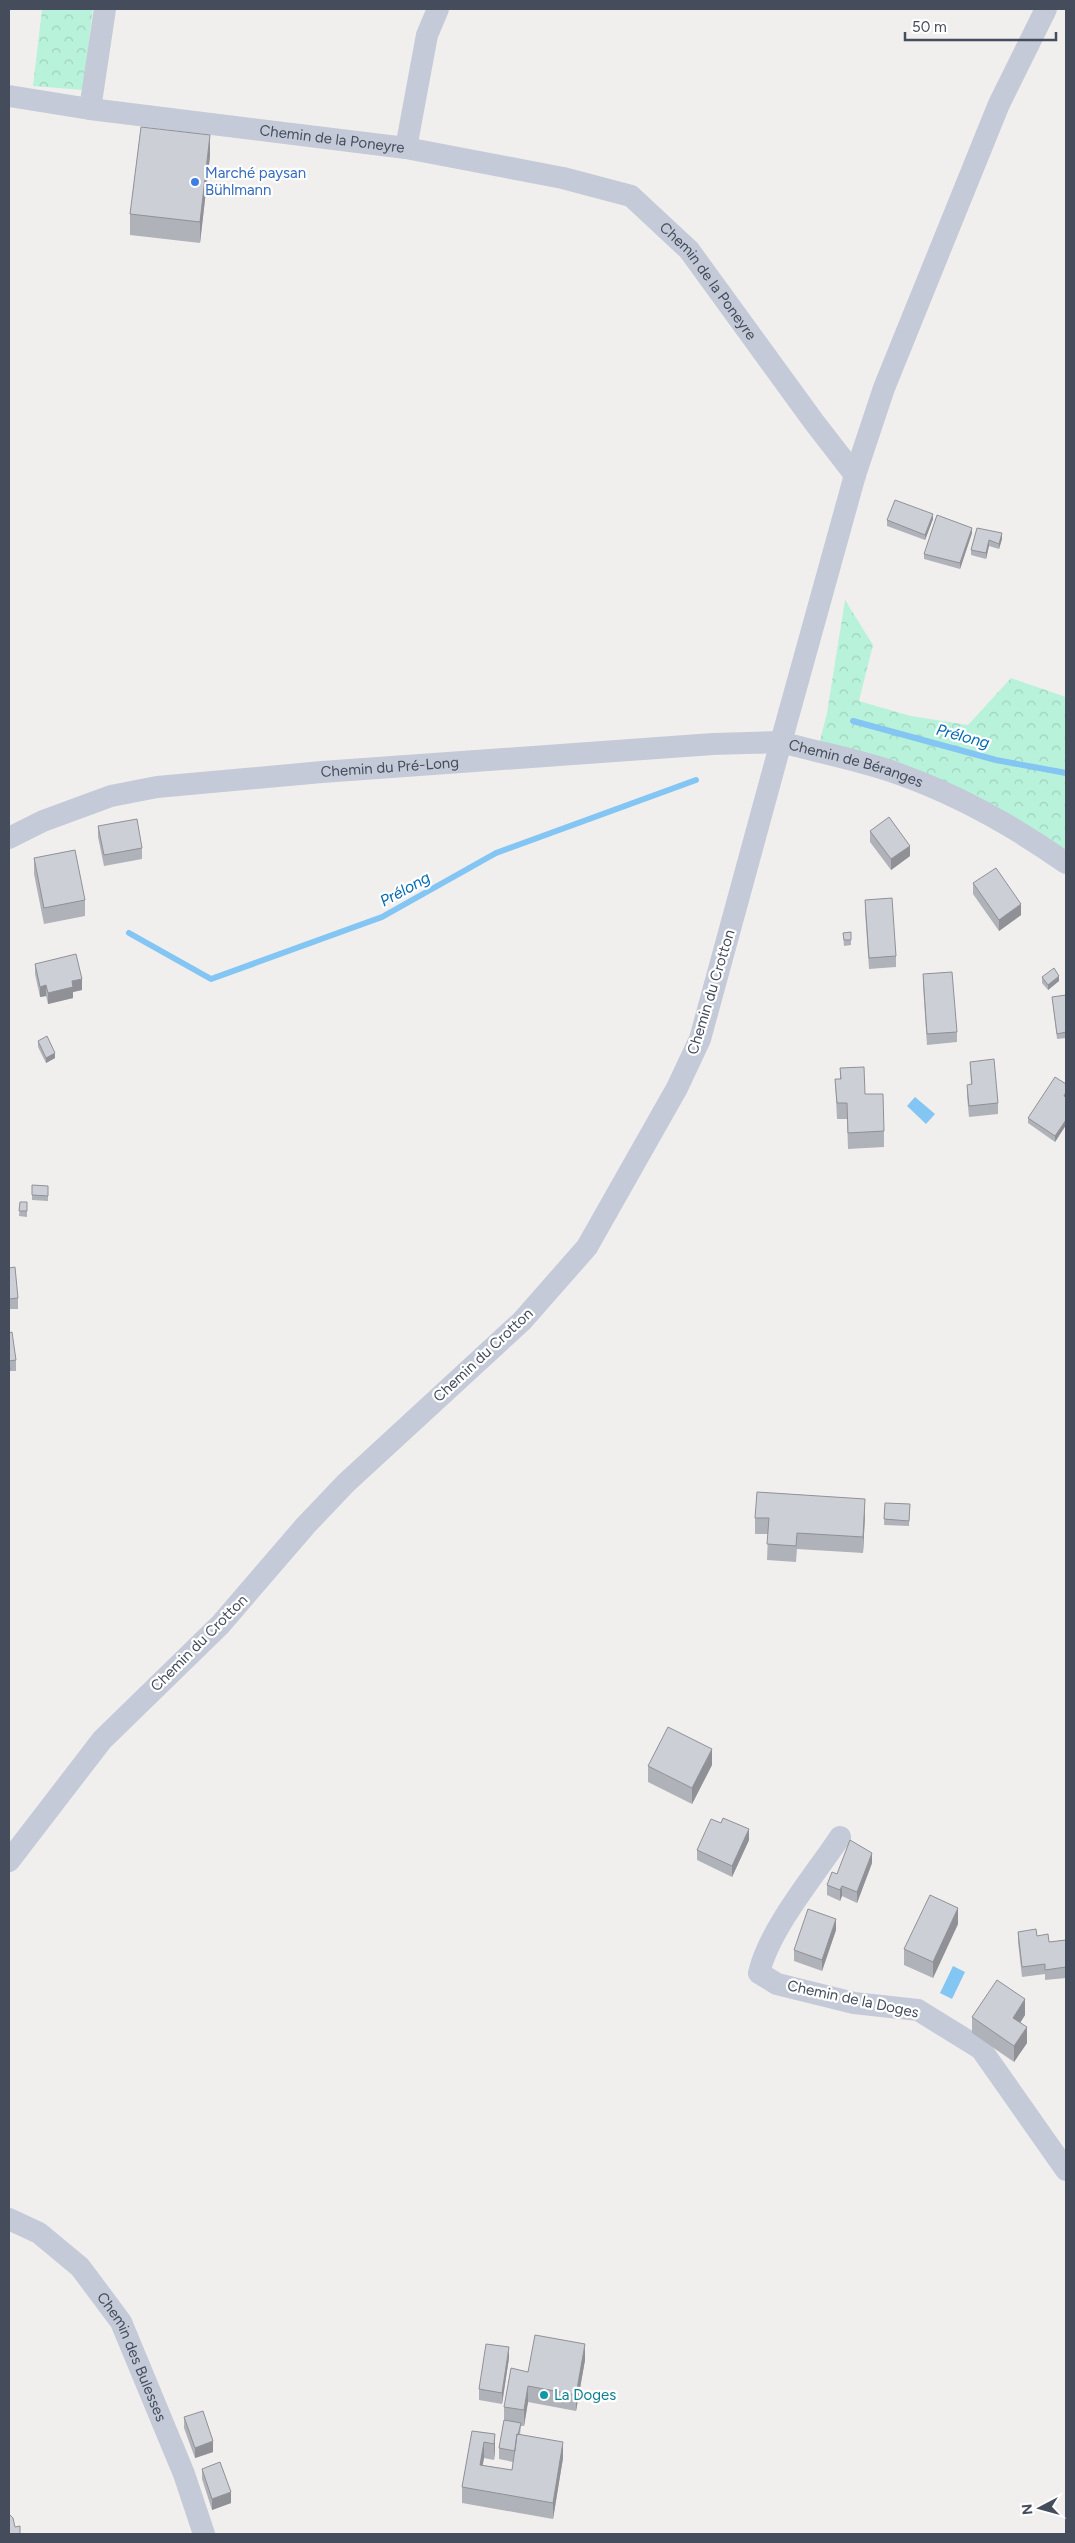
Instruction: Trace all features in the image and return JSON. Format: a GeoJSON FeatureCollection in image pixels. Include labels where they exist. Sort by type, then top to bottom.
{"type":"FeatureCollection","features":[{"type":"Feature","properties":{"kind":"street"},"geometry":{"type":"LineString","coordinates":[[90,109],[105,9]]}},
{"type":"Feature","properties":{"kind":"street"},"geometry":{"type":"LineString","coordinates":[[406,148],[427,35],[438,9]]}},
{"type":"Feature","properties":{"kind":"street"},"geometry":{"type":"LineString","coordinates":[[855,475],[884,388],[912,315],[999,104],[1046,9]]}},
{"type":"Feature","properties":{"kind":"street","name":"Chemin de la Poneyre"},"geometry":{"type":"LineString","coordinates":[[9,96],[90,109],[406,148],[562,178],[631,196],[689,250],[814,422],[855,475]]}},
{"type":"Feature","properties":{"kind":"street","name":"Chemin de Béranges"},"geometry":{"type":"LineString","coordinates":[[855,475],[781,742],[898,773],[939,791],[1041,845],[1066,863]]}},
{"type":"Feature","properties":{"kind":"street","name":"Chemin du Pré-Long"},"geometry":{"type":"LineString","coordinates":[[9,838],[43,821],[111,796],[157,787],[322,772],[713,744],[781,742]]}},
{"type":"Feature","properties":{"kind":"street","name":"Chemin du Crotton"},"geometry":{"type":"LineString","coordinates":[[9,1861],[102,1740],[220,1625],[306,1525],[346,1483],[522,1321],[587,1246],[677,1088],[700,1039],[781,742]]}},
{"type":"Feature","properties":{"kind":"street","name":"Chemin de la Doges"},"geometry":{"type":"LineString","coordinates":[[840,1837],[789,1912],[763,1959],[759,1973],[777,1984],[854,2003],[918,2010],[981,2049],[1066,2170]]}},
{"type":"Feature","properties":{"kind":"street","name":"Chemin des Bulesses"},"geometry":{"type":"LineString","coordinates":[[9,2219],[39,2233],[80,2267],[121,2322],[184,2474],[204,2534]]}},
{"type":"Feature","properties":{"kind":"green space"},"geometry":{"type":"Polygon","coordinates":[[[42,9],[93,9],[83,90],[33,86],[42,9]]]}},
{"type":"Feature","properties":{"kind":"green space"},"geometry":{"type":"Polygon","coordinates":[[[845,600],[873,645],[859,701],[911,716],[968,725],[1011,678],[1066,697],[1066,863],[956,798],[817,752],[827,713],[845,600]]]}},
{"type":"Feature","properties":{"kind":"water"},"geometry":{"type":"Polygon","coordinates":[[[915,1097],[935,1114],[926,1124],[907,1106],[915,1097]]]}},
{"type":"Feature","properties":{"kind":"water"},"geometry":{"type":"Polygon","coordinates":[[[953,1966],[965,1972],[952,1999],[940,1993],[953,1966]]]}},
{"type":"Feature","properties":{"kind":"building"},"geometry":{"type":"Polygon","coordinates":[[[141,127],[210,135],[200,222],[130,214],[141,127]]]}},
{"type":"Feature","properties":{"kind":"building"},"geometry":{"type":"Polygon","coordinates":[[[895,500],[933,514],[925,535],[887,520],[895,500]]]}},
{"type":"Feature","properties":{"kind":"building"},"geometry":{"type":"Polygon","coordinates":[[[937,515],[972,528],[960,563],[924,554],[937,515]]]}},
{"type":"Feature","properties":{"kind":"building"},"geometry":{"type":"Polygon","coordinates":[[[977,528],[1002,533],[999,544],[989,540],[986,553],[971,550],[977,528]]]}},
{"type":"Feature","properties":{"kind":"building"},"geometry":{"type":"Polygon","coordinates":[[[889,817],[910,846],[891,859],[870,831],[889,817]]]}},
{"type":"Feature","properties":{"kind":"building"},"geometry":{"type":"Polygon","coordinates":[[[137,819],[142,848],[104,855],[98,826],[137,819]]]}},
{"type":"Feature","properties":{"kind":"building"},"geometry":{"type":"Polygon","coordinates":[[[75,850],[85,900],[44,908],[34,858],[75,850]]]}},
{"type":"Feature","properties":{"kind":"building"},"geometry":{"type":"Polygon","coordinates":[[[996,868],[1021,904],[999,920],[973,883],[996,868]]]}},
{"type":"Feature","properties":{"kind":"building"},"geometry":{"type":"Polygon","coordinates":[[[892,898],[896,956],[869,958],[865,900],[892,898]]]}},
{"type":"Feature","properties":{"kind":"building"},"geometry":{"type":"Polygon","coordinates":[[[851,932],[851,940],[844,940],[843,933],[851,932]]]}},
{"type":"Feature","properties":{"kind":"building"},"geometry":{"type":"Polygon","coordinates":[[[76,954],[82,979],[72,981],[73,987],[48,993],[46,985],[40,987],[35,964],[76,954]]]}},
{"type":"Feature","properties":{"kind":"building"},"geometry":{"type":"Polygon","coordinates":[[[1054,968],[1059,976],[1048,985],[1042,977],[1054,968]]]}},
{"type":"Feature","properties":{"kind":"building"},"geometry":{"type":"Polygon","coordinates":[[[952,972],[957,1032],[927,1034],[923,974],[952,972]]]}},
{"type":"Feature","properties":{"kind":"building"},"geometry":{"type":"Polygon","coordinates":[[[1066,995],[1066,1032],[1057,1034],[1052,997],[1066,995]]]}},
{"type":"Feature","properties":{"kind":"building"},"geometry":{"type":"Polygon","coordinates":[[[47,1036],[55,1053],[46,1058],[38,1041],[47,1036]]]}},
{"type":"Feature","properties":{"kind":"building"},"geometry":{"type":"Polygon","coordinates":[[[994,1059],[998,1103],[969,1106],[967,1085],[972,1084],[970,1062],[994,1059]]]}},
{"type":"Feature","properties":{"kind":"building"},"geometry":{"type":"Polygon","coordinates":[[[864,1067],[865,1094],[883,1094],[884,1131],[848,1133],[847,1103],[837,1103],[835,1079],[841,1079],[840,1068],[864,1067]]]}},
{"type":"Feature","properties":{"kind":"building"},"geometry":{"type":"Polygon","coordinates":[[[1055,1077],[1066,1084],[1064,1096],[1066,1097],[1066,1120],[1055,1136],[1028,1118],[1055,1077]]]}},
{"type":"Feature","properties":{"kind":"building"},"geometry":{"type":"Polygon","coordinates":[[[32,1185],[48,1186],[48,1196],[32,1195],[32,1185]]]}},
{"type":"Feature","properties":{"kind":"building"},"geometry":{"type":"Polygon","coordinates":[[[20,1202],[27,1202],[27,1211],[19,1211],[20,1202]]]}},
{"type":"Feature","properties":{"kind":"building"},"geometry":{"type":"Polygon","coordinates":[[[15,1267],[18,1298],[9,1299],[9,1268],[15,1267]]]}},
{"type":"Feature","properties":{"kind":"building"},"geometry":{"type":"Polygon","coordinates":[[[12,1332],[16,1360],[9,1361],[9,1333],[12,1332]]]}},
{"type":"Feature","properties":{"kind":"building"},"geometry":{"type":"Polygon","coordinates":[[[757,1492],[865,1499],[863,1537],[797,1533],[796,1546],[767,1544],[769,1518],[755,1518],[757,1492]]]}},
{"type":"Feature","properties":{"kind":"building"},"geometry":{"type":"Polygon","coordinates":[[[885,1503],[910,1504],[909,1521],[884,1519],[885,1503]]]}},
{"type":"Feature","properties":{"kind":"building"},"geometry":{"type":"Polygon","coordinates":[[[668,1727],[712,1749],[692,1788],[648,1766],[668,1727]]]}},
{"type":"Feature","properties":{"kind":"building"},"geometry":{"type":"Polygon","coordinates":[[[723,1818],[749,1829],[732,1866],[697,1850],[711,1819],[721,1823],[723,1818]]]}},
{"type":"Feature","properties":{"kind":"building"},"geometry":{"type":"Polygon","coordinates":[[[850,1840],[872,1853],[857,1892],[842,1886],[840,1890],[827,1885],[832,1872],[837,1874],[850,1840]]]}},
{"type":"Feature","properties":{"kind":"building"},"geometry":{"type":"Polygon","coordinates":[[[930,1895],[958,1908],[933,1962],[904,1949],[930,1895]]]}},
{"type":"Feature","properties":{"kind":"building"},"geometry":{"type":"Polygon","coordinates":[[[808,1909],[836,1919],[822,1960],[794,1950],[808,1909]]]}},
{"type":"Feature","properties":{"kind":"building"},"geometry":{"type":"Polygon","coordinates":[[[1036,1929],[1037,1936],[1048,1934],[1049,1942],[1066,1940],[1066,1967],[1045,1970],[1045,1964],[1022,1967],[1018,1932],[1036,1929]]]}},
{"type":"Feature","properties":{"kind":"building"},"geometry":{"type":"Polygon","coordinates":[[[997,1980],[1025,1999],[1013,2018],[1027,2027],[1014,2046],[972,2017],[997,1980]]]}},
{"type":"Feature","properties":{"kind":"building","name":"La Doges"},"geometry":{"type":"Polygon","coordinates":[[[535,2335],[585,2344],[576,2395],[528,2386],[524,2410],[504,2407],[511,2368],[528,2372],[535,2335]]]}},
{"type":"Feature","properties":{"kind":"building"},"geometry":{"type":"Polygon","coordinates":[[[486,2344],[509,2347],[502,2393],[479,2389],[486,2344]]]}},
{"type":"Feature","properties":{"kind":"building"},"geometry":{"type":"Polygon","coordinates":[[[203,2411],[213,2441],[195,2448],[184,2417],[203,2411]]]}},
{"type":"Feature","properties":{"kind":"building"},"geometry":{"type":"Polygon","coordinates":[[[504,2420],[521,2423],[517,2434],[515,2451],[499,2448],[504,2420]]]}},
{"type":"Feature","properties":{"kind":"building"},"geometry":{"type":"Polygon","coordinates":[[[472,2431],[495,2434],[494,2444],[484,2442],[480,2465],[512,2470],[517,2434],[563,2442],[553,2503],[462,2487],[472,2431]]]}},
{"type":"Feature","properties":{"kind":"building"},"geometry":{"type":"Polygon","coordinates":[[[220,2462],[231,2492],[212,2499],[202,2469],[220,2462]]]}},
{"type":"Feature","properties":{"kind":"building"},"geometry":{"type":"Polygon","coordinates":[[[9,2514],[13,2518],[15,2527],[20,2526],[20,2534],[9,2534],[9,2514]]]}},
{"type":"Feature","properties":{"kind":"waterway","name":"Prélong"},"geometry":{"type":"LineString","coordinates":[[853,721],[996,760],[1066,773]]}},
{"type":"Feature","properties":{"kind":"waterway","name":"Prélong"},"geometry":{"type":"LineString","coordinates":[[129,933],[211,979],[382,917],[496,853],[696,780]]}},
{"type":"Feature","properties":{"kind":"place","name":"Marché paysan Bühlmann"},"geometry":{"type":"Point","coordinates":[195,182]}},
{"type":"Feature","properties":{"kind":"place","name":"La Doges"},"geometry":{"type":"Point","coordinates":[544,2395]}}]}
